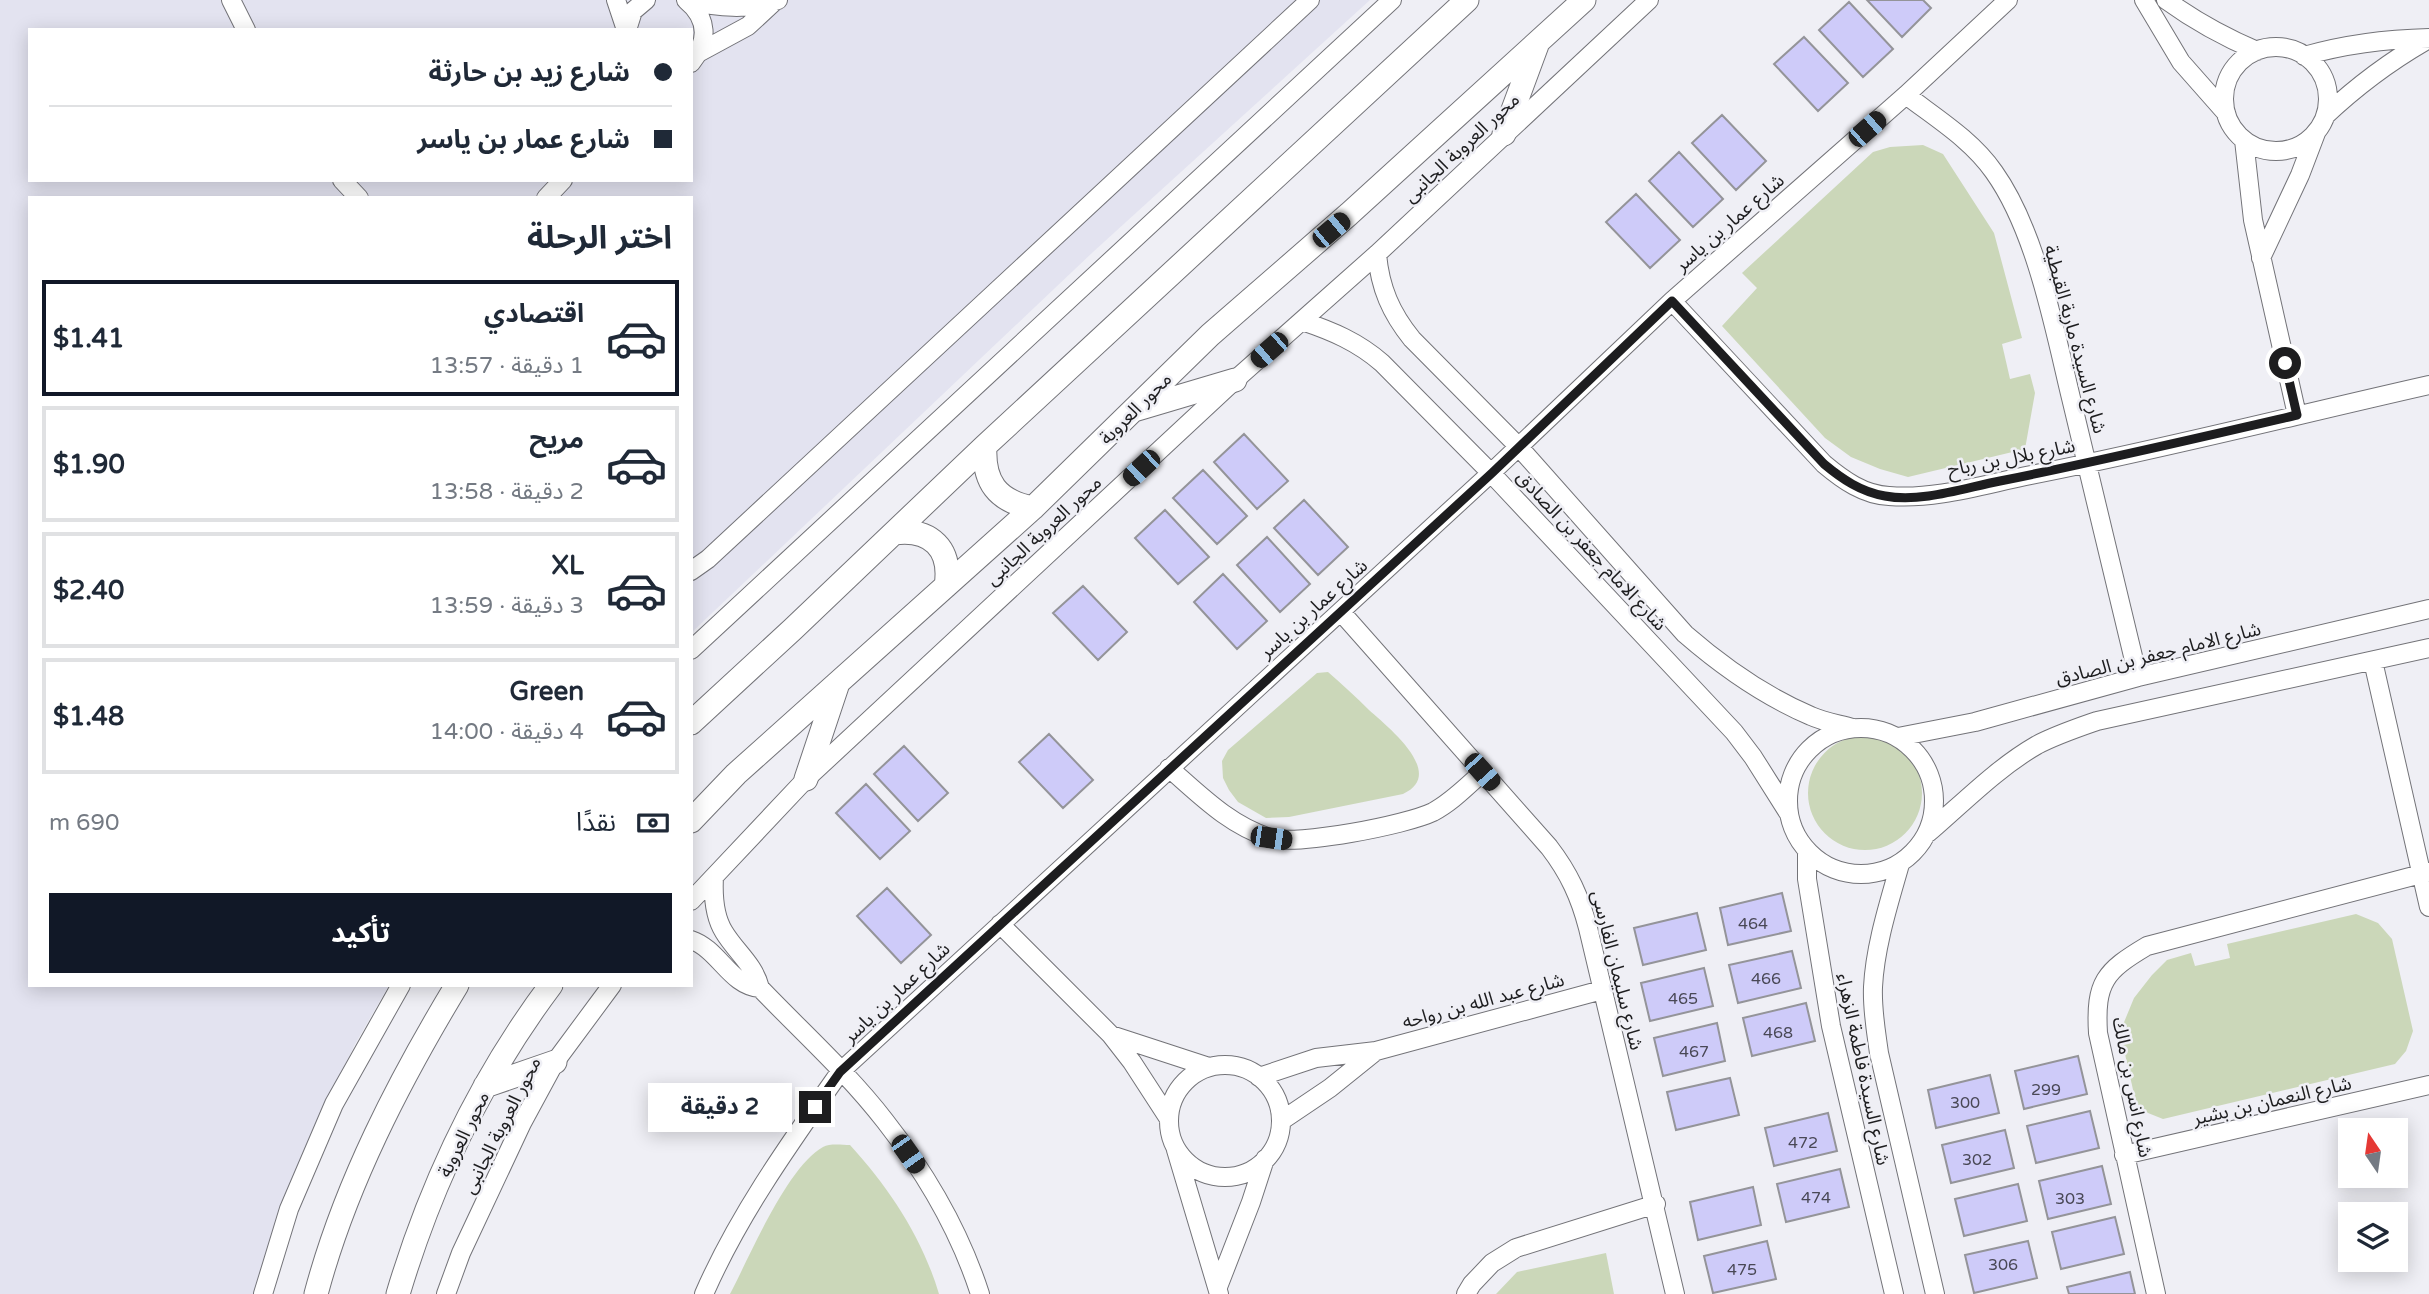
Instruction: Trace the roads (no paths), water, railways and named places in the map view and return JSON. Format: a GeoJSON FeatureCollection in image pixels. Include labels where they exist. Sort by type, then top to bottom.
{"type":"FeatureCollection","features":[{"type":"Feature","properties":{"kind":"main road"},"geometry":{"type":"LineString","coordinates":[[693,721],[985,446],[1467,0]]}},
{"type":"Feature","properties":{"kind":"main road","name":"محور العروبة"},"geometry":{"type":"LineString","coordinates":[[693,819],[736,774],[1034,508],[1210,335],[1349,214],[1584,0]]}},
{"type":"Feature","properties":{"kind":"main road"},"geometry":{"type":"LineString","coordinates":[[1504,134],[1538,42]]}},
{"type":"Feature","properties":{"kind":"main road"},"geometry":{"type":"LineString","coordinates":[[1131,411],[1235,380]]}},
{"type":"Feature","properties":{"kind":"main road"},"geometry":{"type":"LineString","coordinates":[[985,446],[984,464],[990,481],[1001,495],[1016,504],[1034,508]]}},
{"type":"Feature","properties":{"kind":"main road"},"geometry":{"type":"LineString","coordinates":[[894,533],[909,531],[924,534],[937,543],[945,556],[948,571],[946,586]]}},
{"type":"Feature","properties":{"kind":"main road"},"geometry":{"type":"LineString","coordinates":[[806,779],[838,684]]}},
{"type":"Feature","properties":{"kind":"main road"},"geometry":{"type":"LineString","coordinates":[[316,1294],[346,1207],[374,1138],[456,987]]}},
{"type":"Feature","properties":{"kind":"main road","name":"محور العروبة"},"geometry":{"type":"LineString","coordinates":[[398,1294],[423,1221],[485,1086],[527,1017],[550,987]]}},
{"type":"Feature","properties":{"kind":"main road"},"geometry":{"type":"LineString","coordinates":[[485,1086],[555,1062]]}},
{"type":"Feature","properties":{"kind":"street"},"geometry":{"type":"LineString","coordinates":[[231,0],[245,28]]}},
{"type":"Feature","properties":{"kind":"street"},"geometry":{"type":"LineString","coordinates":[[616,0],[625,28]]}},
{"type":"Feature","properties":{"kind":"street"},"geometry":{"type":"LineString","coordinates":[[627,28],[633,11],[646,0]]}},
{"type":"Feature","properties":{"kind":"street"},"geometry":{"type":"LineString","coordinates":[[686,0],[722,7],[777,1]]}},
{"type":"Feature","properties":{"kind":"street"},"geometry":{"type":"LineString","coordinates":[[686,0],[697,10],[704,23],[705,38],[696,57]]}},
{"type":"Feature","properties":{"kind":"street"},"geometry":{"type":"LineString","coordinates":[[693,570],[813,463],[1310,0]]}},
{"type":"Feature","properties":{"kind":"street"},"geometry":{"type":"LineString","coordinates":[[693,648],[1392,0]]}},
{"type":"Feature","properties":{"kind":"street","name":"محور العروبة الجانبى"},"geometry":{"type":"LineString","coordinates":[[693,899],[806,779],[1649,0]]}},
{"type":"Feature","properties":{"kind":"street","name":"شارع عمار بن ياسر"},"geometry":{"type":"LineString","coordinates":[[704,1294],[768,1175],[840,1072],[1492,473],[1672,301],[1906,95],[2008,0]]}},
{"type":"Feature","properties":{"kind":"street"},"geometry":{"type":"LineString","coordinates":[[2144,0],[2181,62],[2226,113]]}},
{"type":"Feature","properties":{"kind":"street"},"geometry":{"type":"LineString","coordinates":[[2166,0],[2190,18],[2257,51]]}},
{"type":"Feature","properties":{"kind":"street"},"geometry":{"type":"LineString","coordinates":[[696,57],[748,26],[777,1]]}},
{"type":"Feature","properties":{"kind":"street"},"geometry":{"type":"LineString","coordinates":[[2304,56],[2356,43],[2429,38]]}},
{"type":"Feature","properties":{"kind":"street"},"geometry":{"type":"LineString","coordinates":[[2262,258],[2300,176],[2316,133],[2326,116],[2366,79],[2429,38]]}},
{"type":"Feature","properties":{"kind":"street"},"geometry":{"type":"LineString","coordinates":[[2316,133],[2306,142],[2282,151],[2269,151],[2244,140],[2233,128],[2226,113],[2224,101],[2230,76],[2236,66],[2257,51],[2273,47],[2289,49],[2304,56],[2323,76],[2327,89],[2326,116]]}},
{"type":"Feature","properties":{"kind":"street","name":"شارع السيدة مارية القبطية"},"geometry":{"type":"LineString","coordinates":[[1906,95],[1970,144],[1993,170],[2007,192],[2039,271],[2138,677]]}},
{"type":"Feature","properties":{"kind":"street"},"geometry":{"type":"LineString","coordinates":[[2244,140],[2247,180],[2262,258],[2297,415]]}},
{"type":"Feature","properties":{"kind":"street"},"geometry":{"type":"LineString","coordinates":[[344,182],[357,196]]}},
{"type":"Feature","properties":{"kind":"street"},"geometry":{"type":"LineString","coordinates":[[548,196],[561,182]]}},
{"type":"Feature","properties":{"kind":"street","name":"شارع الامام جعفر بن الصادق"},"geometry":{"type":"LineString","coordinates":[[1377,254],[1382,287],[1397,320],[1412,339],[1518,446],[1685,634],[1713,659],[1744,681],[1813,717],[1853,728]]}},
{"type":"Feature","properties":{"kind":"street","name":"شارع بلال بن رباح"},"geometry":{"type":"LineString","coordinates":[[1672,301],[1824,464],[1842,480],[1862,490],[1885,496],[1908,497],[2087,464],[2429,385]]}},
{"type":"Feature","properties":{"kind":"street","name":"شارع الامام جعفر بن الصادق"},"geometry":{"type":"LineString","coordinates":[[1303,320],[1342,335],[1363,347],[1492,473],[1734,733],[1753,757],[1789,814]]}},
{"type":"Feature","properties":{"kind":"street","name":"شارع الامام جعفر بن الصادق"},"geometry":{"type":"LineString","coordinates":[[1898,737],[1975,722],[2138,677],[2429,609]]}},
{"type":"Feature","properties":{"kind":"street","name":"شارع سليمان الفارسى"},"geometry":{"type":"LineString","coordinates":[[1340,612],[1549,847],[1568,872],[1581,900],[1656,1204],[1675,1294]]}},
{"type":"Feature","properties":{"kind":"street"},"geometry":{"type":"LineString","coordinates":[[1928,833],[1934,812],[1934,790],[1928,769],[1915,751],[1898,737],[1876,729],[1853,728],[1833,733],[1816,743],[1802,757],[1792,775],[1788,794],[1789,814],[1795,833],[1807,850],[1819,861],[1851,874],[1884,871],[1900,864],[1928,833],[1999,771],[2036,746],[2063,733],[2097,721],[2429,648]]}},
{"type":"Feature","properties":{"kind":"street"},"geometry":{"type":"LineString","coordinates":[[2373,661],[2425,873],[2429,907]]}},
{"type":"Feature","properties":{"kind":"street"},"geometry":{"type":"LineString","coordinates":[[1168,768],[1230,820],[1271,838],[1289,841],[1310,840],[1421,817],[1450,801],[1482,772]]}},
{"type":"Feature","properties":{"kind":"street","name":"شارع السيدة فاطمة الزهراء"},"geometry":{"type":"LineString","coordinates":[[1807,850],[1807,879],[1831,1026],[1894,1294]]}},
{"type":"Feature","properties":{"kind":"street","name":"شارع السيدة فاطمة الزهراء"},"geometry":{"type":"LineString","coordinates":[[1900,864],[1879,948],[1873,985],[1873,1014],[1879,1053],[1935,1294]]}},
{"type":"Feature","properties":{"kind":"street","name":"شارع انس بن مالك"},"geometry":{"type":"LineString","coordinates":[[2157,1294],[2098,1033],[2096,1008],[2104,981],[2120,962],[2147,946],[2425,873]]}},
{"type":"Feature","properties":{"kind":"street"},"geometry":{"type":"LineString","coordinates":[[714,877],[716,909],[724,931],[750,965],[760,988],[884,1120],[920,1170],[951,1224],[980,1294]]}},
{"type":"Feature","properties":{"kind":"street"},"geometry":{"type":"LineString","coordinates":[[1000,924],[1111,1035],[1169,1119],[1174,1145],[1218,1290]]}},
{"type":"Feature","properties":{"kind":"street"},"geometry":{"type":"LineString","coordinates":[[693,941],[709,949],[740,982],[760,988]]}},
{"type":"Feature","properties":{"kind":"street"},"geometry":{"type":"LineString","coordinates":[[263,1294],[289,1209],[334,1104],[400,987]]}},
{"type":"Feature","properties":{"kind":"street","name":"محور العروبة الجانبى"},"geometry":{"type":"LineString","coordinates":[[446,1294],[461,1253],[522,1123],[555,1062],[611,987]]}},
{"type":"Feature","properties":{"kind":"street","name":"شارع عبد الله بن رواحه"},"geometry":{"type":"LineString","coordinates":[[1259,1076],[1316,1058],[1376,1051],[1602,990]]}},
{"type":"Feature","properties":{"kind":"street"},"geometry":{"type":"LineString","coordinates":[[1111,1035],[1209,1067]]}},
{"type":"Feature","properties":{"kind":"street","name":"شارع عبد الله بن رواحه"},"geometry":{"type":"LineString","coordinates":[[1281,1121],[1376,1051]]}},
{"type":"Feature","properties":{"kind":"street"},"geometry":{"type":"LineString","coordinates":[[1169,1119],[1177,1092],[1185,1081],[1209,1067],[1227,1065],[1244,1068],[1259,1076],[1271,1089],[1279,1104],[1279,1135],[1265,1159],[1218,1290]]}},
{"type":"Feature","properties":{"kind":"street","name":"شارع النعمان بن بشير"},"geometry":{"type":"LineString","coordinates":[[2124,1155],[2429,1085]]}},
{"type":"Feature","properties":{"kind":"street"},"geometry":{"type":"LineString","coordinates":[[1174,1145],[1183,1158],[1195,1168],[1224,1177],[1253,1169],[1265,1159]]}},
{"type":"Feature","properties":{"kind":"street"},"geometry":{"type":"LineString","coordinates":[[1466,1294],[1492,1263],[1516,1248],[1656,1204]]}}]}
